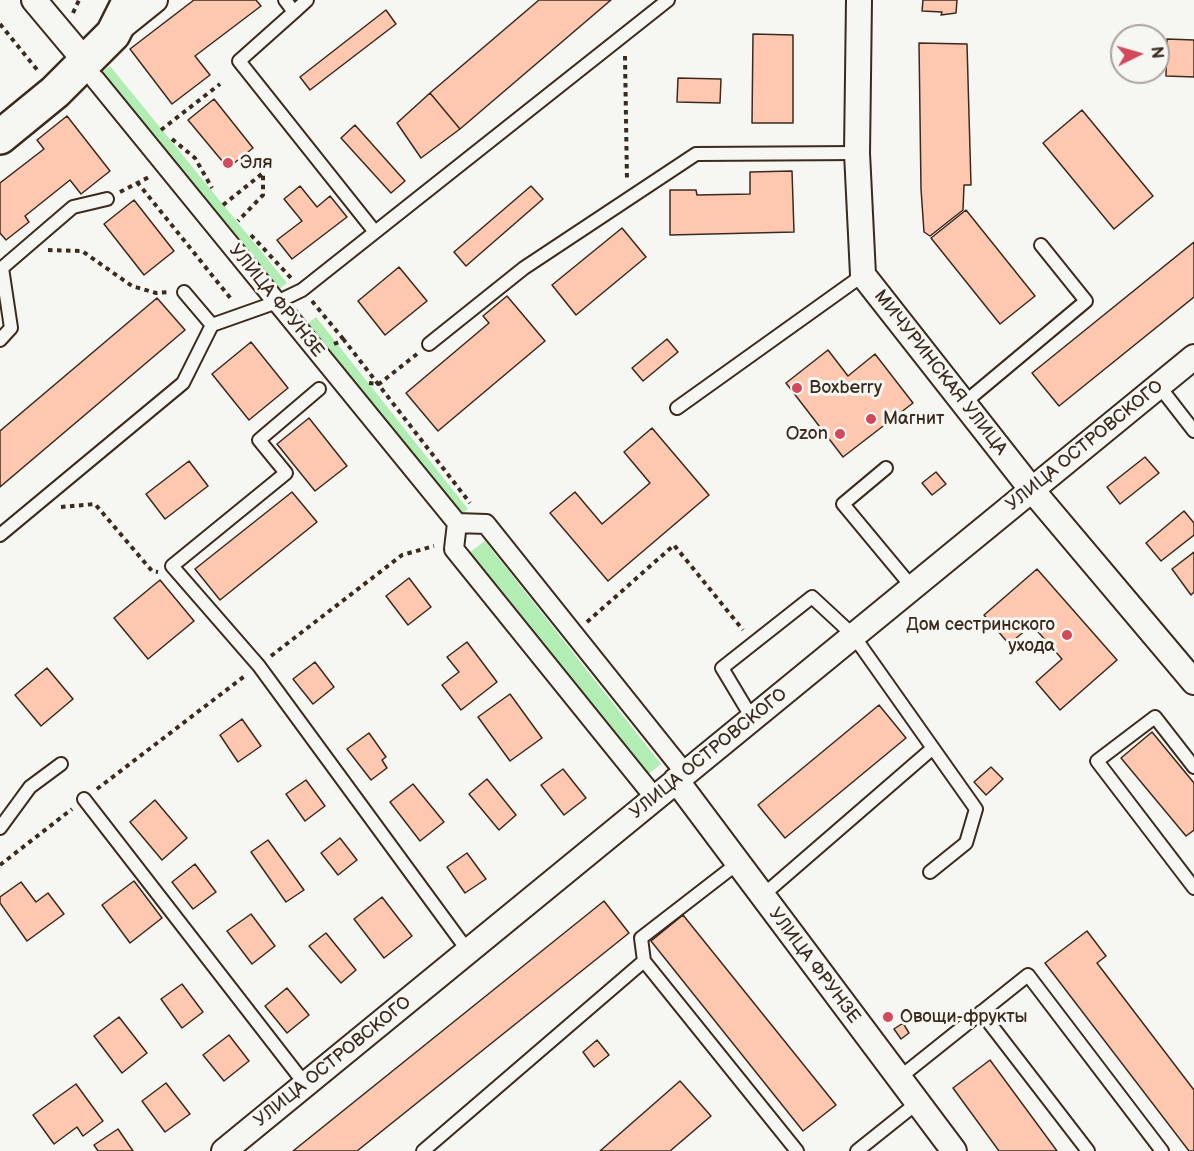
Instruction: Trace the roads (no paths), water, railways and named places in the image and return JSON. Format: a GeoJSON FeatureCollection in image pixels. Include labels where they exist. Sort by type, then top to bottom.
{"type":"FeatureCollection","features":[{"type":"Feature","properties":{"kind":"main road"},"geometry":{"type":"LineString","coordinates":[[0,137],[56,92],[91,71],[130,0]]}},
{"type":"Feature","properties":{"kind":"street","name":"УЛИЦА ФРУНЗЕ"},"geometry":{"type":"LineString","coordinates":[[34,0],[317,351],[456,531],[454,549],[655,798]]}},
{"type":"Feature","properties":{"kind":"street"},"geometry":{"type":"LineString","coordinates":[[113,34],[155,0]]}},
{"type":"Feature","properties":{"kind":"street","name":"МИЧУРИНСКАЯ УЛИЦА"},"geometry":{"type":"LineString","coordinates":[[859,0],[858,153],[863,275],[1032,490],[1194,682]]}},
{"type":"Feature","properties":{"kind":"street","name":"УЛИЦА ОСТРОВСКОГО"},"geometry":{"type":"LineString","coordinates":[[224,1151],[1194,357]]}},
{"type":"Feature","properties":{"kind":"street","name":"УЛИЦА ФРУНЗЕ"},"geometry":{"type":"LineString","coordinates":[[456,531],[486,524],[680,776],[738,863],[950,1150]]}},
{"type":"Feature","properties":{"kind":"lane"},"geometry":{"type":"LineString","coordinates":[[285,0],[294,12]]}},
{"type":"Feature","properties":{"kind":"lane"},"geometry":{"type":"LineString","coordinates":[[307,0],[239,61],[375,232]]}},
{"type":"Feature","properties":{"kind":"lane"},"geometry":{"type":"LineString","coordinates":[[0,535],[183,383],[212,325],[277,302],[302,290],[668,0]]}},
{"type":"Feature","properties":{"kind":"lane"},"geometry":{"type":"LineString","coordinates":[[429,344],[524,268],[696,154],[858,153]]}},
{"type":"Feature","properties":{"kind":"lane"},"geometry":{"type":"LineString","coordinates":[[0,340],[11,328],[3,268],[74,207],[107,199]]}},
{"type":"Feature","properties":{"kind":"lane"},"geometry":{"type":"LineString","coordinates":[[964,403],[1086,301],[1041,245]]}},
{"type":"Feature","properties":{"kind":"lane"},"geometry":{"type":"LineString","coordinates":[[677,408],[863,275]]}},
{"type":"Feature","properties":{"kind":"lane"},"geometry":{"type":"LineString","coordinates":[[184,292],[212,325]]}},
{"type":"Feature","properties":{"kind":"lane"},"geometry":{"type":"LineString","coordinates":[[1159,386],[1194,431]]}},
{"type":"Feature","properties":{"kind":"lane"},"geometry":{"type":"LineString","coordinates":[[319,389],[259,440],[286,473],[172,566],[259,666],[468,951]]}},
{"type":"Feature","properties":{"kind":"lane"},"geometry":{"type":"LineString","coordinates":[[886,468],[843,504],[912,587]]}},
{"type":"Feature","properties":{"kind":"lane"},"geometry":{"type":"LineString","coordinates":[[752,718],[722,668],[812,597],[853,635],[976,809],[966,843],[930,872]]}},
{"type":"Feature","properties":{"kind":"lane"},"geometry":{"type":"LineString","coordinates":[[1194,767],[1155,717],[1096,761],[1194,888]]}},
{"type":"Feature","properties":{"kind":"lane"},"geometry":{"type":"LineString","coordinates":[[762,896],[933,748]]}},
{"type":"Feature","properties":{"kind":"lane"},"geometry":{"type":"LineString","coordinates":[[0,828],[30,787],[61,764]]}},
{"type":"Feature","properties":{"kind":"lane"},"geometry":{"type":"LineString","coordinates":[[84,799],[305,1084]]}},
{"type":"Feature","properties":{"kind":"lane"},"geometry":{"type":"LineString","coordinates":[[738,863],[641,938],[644,961],[797,1151]]}},
{"type":"Feature","properties":{"kind":"lane"},"geometry":{"type":"LineString","coordinates":[[423,1151],[644,961]]}},
{"type":"Feature","properties":{"kind":"lane"},"geometry":{"type":"LineString","coordinates":[[899,1078],[1028,975],[1162,1151]]}},
{"type":"Feature","properties":{"kind":"lane"},"geometry":{"type":"LineString","coordinates":[[981,1012],[1088,1151]]}},
{"type":"Feature","properties":{"kind":"lane"},"geometry":{"type":"LineString","coordinates":[[857,1151],[917,1103]]}},
{"type":"Feature","properties":{"kind":"place","name":"Эля"},"geometry":{"type":"Point","coordinates":[228,163]}},
{"type":"Feature","properties":{"kind":"place","name":"Boxberry"},"geometry":{"type":"Point","coordinates":[797,388]}},
{"type":"Feature","properties":{"kind":"place","name":"Магнит"},"geometry":{"type":"Point","coordinates":[871,419]}},
{"type":"Feature","properties":{"kind":"place","name":"Ozon"},"geometry":{"type":"Point","coordinates":[840,434]}},
{"type":"Feature","properties":{"kind":"place","name":"Дом сестринского ухода"},"geometry":{"type":"Point","coordinates":[1067,635]}},
{"type":"Feature","properties":{"kind":"place","name":"Овощи-фрукты"},"geometry":{"type":"Point","coordinates":[888,1017]}}]}
